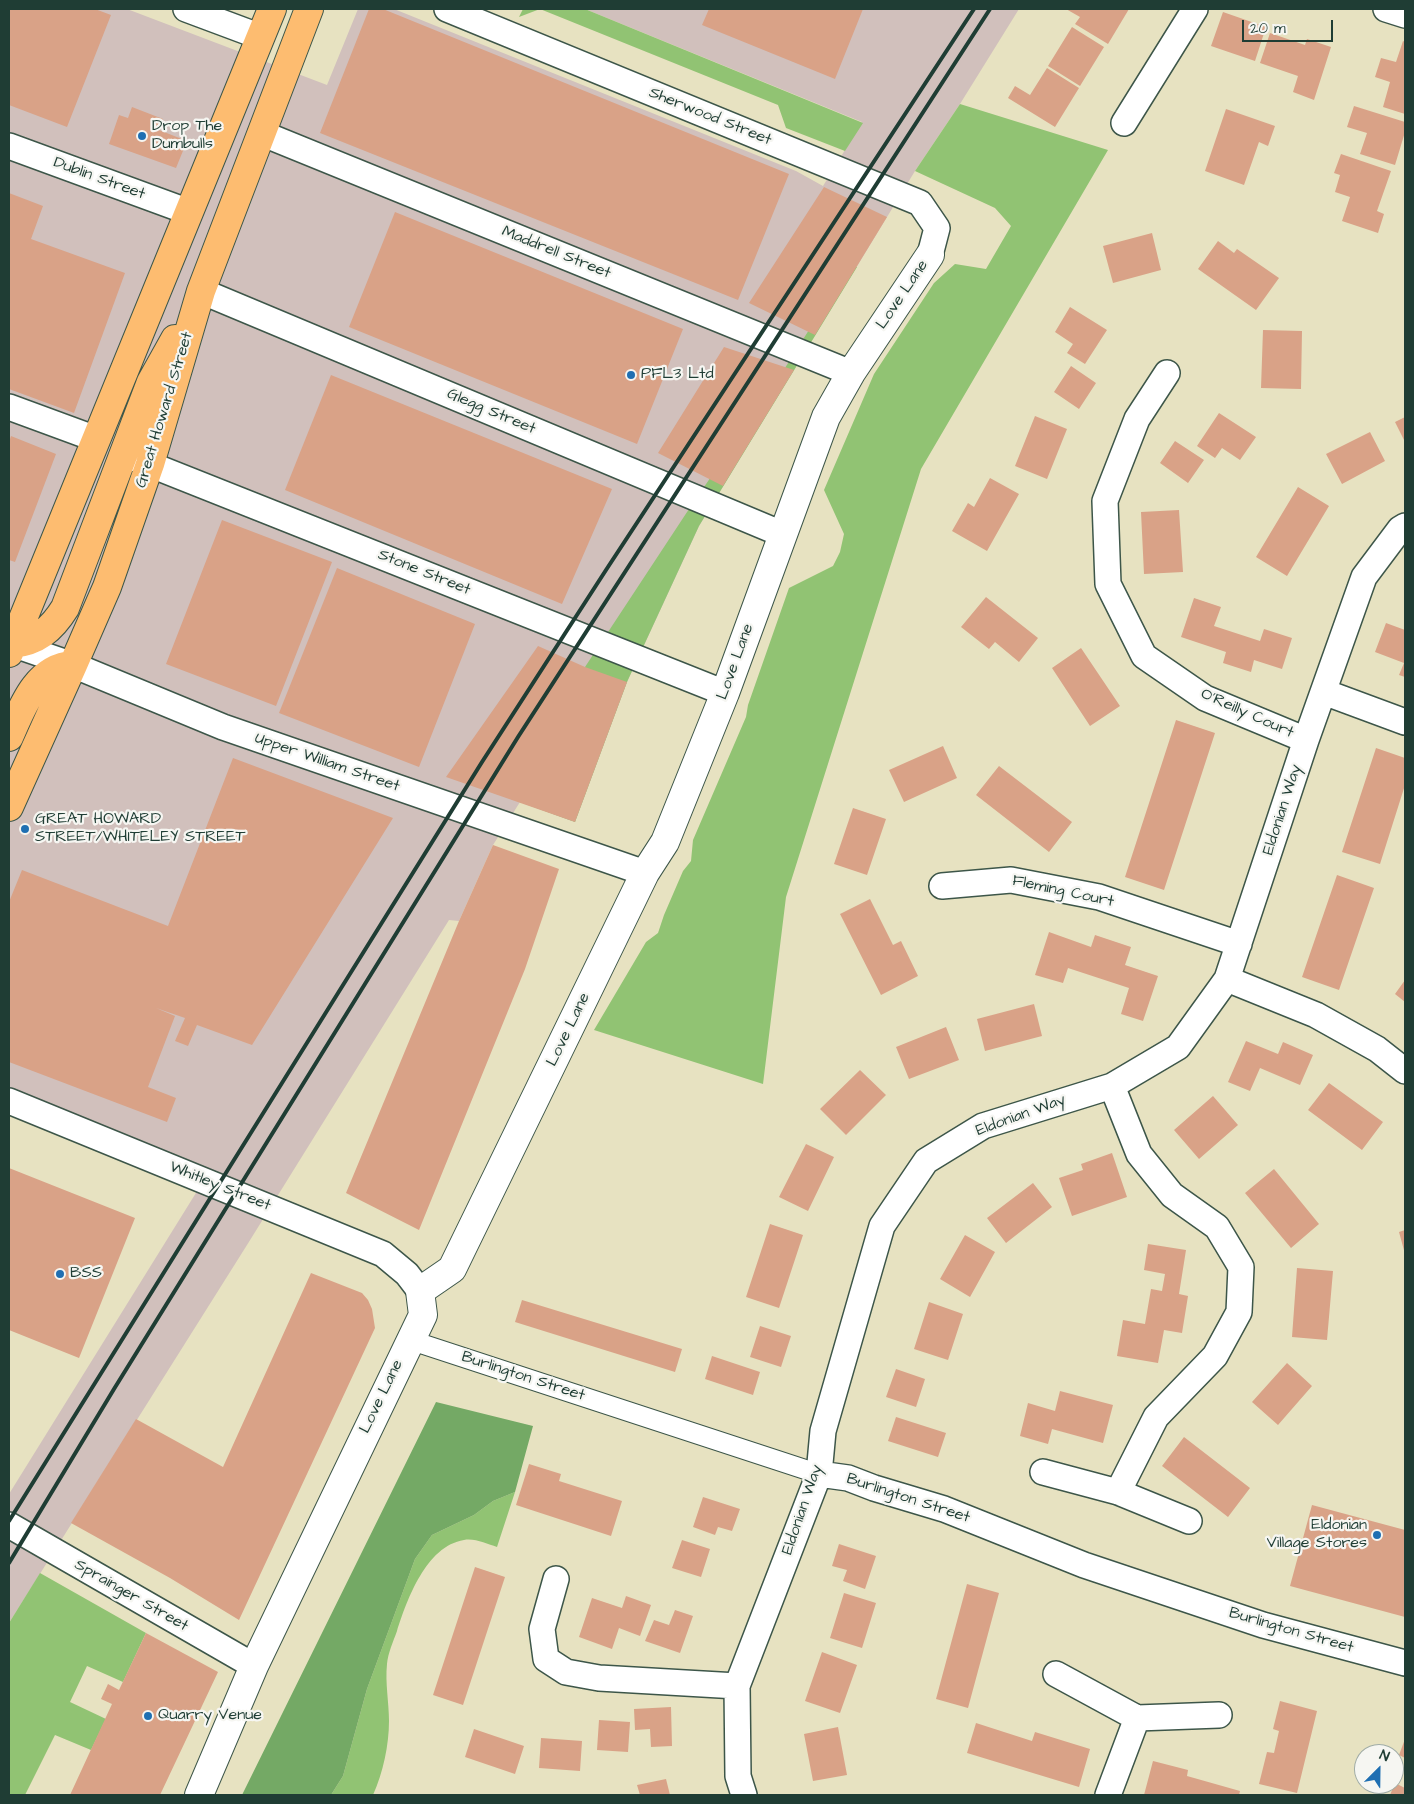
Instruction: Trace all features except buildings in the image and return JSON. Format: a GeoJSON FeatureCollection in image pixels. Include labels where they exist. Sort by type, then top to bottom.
{"type":"FeatureCollection","features":[{"type":"Feature","properties":{"kind":"highway"},"geometry":{"type":"LineString","coordinates":[[10,647],[272,9]]}},
{"type":"Feature","properties":{"kind":"highway","name":"Great Howard Street"},"geometry":{"type":"LineString","coordinates":[[9,807],[107,587],[150,464],[200,291],[309,9]]}},
{"type":"Feature","properties":{"kind":"highway"},"geometry":{"type":"LineString","coordinates":[[10,647],[36,639],[47,631],[65,608],[151,382],[200,291]]}},
{"type":"Feature","properties":{"kind":"highway"},"geometry":{"type":"LineString","coordinates":[[9,737],[32,690],[42,678],[55,669],[73,665]]}},
{"type":"Feature","properties":{"kind":"street"},"geometry":{"type":"LineString","coordinates":[[186,9],[261,37]]}},
{"type":"Feature","properties":{"kind":"street","name":"Sherwood Street"},"geometry":{"type":"LineString","coordinates":[[447,9],[920,203],[937,228],[930,255]]}},
{"type":"Feature","properties":{"kind":"street"},"geometry":{"type":"LineString","coordinates":[[1124,123],[1195,9]]}},
{"type":"Feature","properties":{"kind":"street","name":"Maddrell Street"},"geometry":{"type":"LineString","coordinates":[[261,133],[851,373]]}},
{"type":"Feature","properties":{"kind":"street","name":"Dublin Street"},"geometry":{"type":"LineString","coordinates":[[9,146],[189,212]]}},
{"type":"Feature","properties":{"kind":"street","name":"Love Lane"},"geometry":{"type":"LineString","coordinates":[[199,1795],[254,1666],[423,1315],[420,1291],[452,1269],[645,873],[665,842],[724,693],[826,417],[851,373],[930,255]]}},
{"type":"Feature","properties":{"kind":"street","name":"Glegg Street"},"geometry":{"type":"LineString","coordinates":[[200,291],[782,534]]}},
{"type":"Feature","properties":{"kind":"street","name":"O'Reilly Court"},"geometry":{"type":"LineString","coordinates":[[1167,373],[1137,419],[1105,501],[1108,584],[1144,656],[1204,698],[1306,740]]}},
{"type":"Feature","properties":{"kind":"street"},"geometry":{"type":"LineString","coordinates":[[9,407],[96,439]]}},
{"type":"Feature","properties":{"kind":"street","name":"Stone Street"},"geometry":{"type":"LineString","coordinates":[[124,454],[724,693]]}},
{"type":"Feature","properties":{"kind":"street","name":"Eldonian Way"},"geometry":{"type":"LineString","coordinates":[[744,1795],[738,1776],[737,1686],[819,1474],[823,1431],[882,1226],[926,1161],[983,1126],[1112,1086],[1178,1047],[1227,979],[1306,740],[1364,577],[1400,529],[1405,526]]}},
{"type":"Feature","properties":{"kind":"street","name":"Upper William Street"},"geometry":{"type":"LineString","coordinates":[[10,647],[73,665],[223,727],[645,873]]}},
{"type":"Feature","properties":{"kind":"street"},"geometry":{"type":"LineString","coordinates":[[1324,692],[1405,722]]}},
{"type":"Feature","properties":{"kind":"street","name":"Fleming Court"},"geometry":{"type":"LineString","coordinates":[[942,886],[1011,880],[1099,897],[1239,944]]}},
{"type":"Feature","properties":{"kind":"street"},"geometry":{"type":"LineString","coordinates":[[1227,979],[1316,1015],[1377,1049],[1405,1071]]}},
{"type":"Feature","properties":{"kind":"street"},"geometry":{"type":"LineString","coordinates":[[1112,1086],[1139,1154],[1172,1194],[1217,1227],[1241,1267],[1239,1312],[1215,1356],[1156,1417],[1118,1492]]}},
{"type":"Feature","properties":{"kind":"street","name":"Whitley Street"},"geometry":{"type":"LineString","coordinates":[[9,1101],[383,1254],[407,1274],[420,1291]]}},
{"type":"Feature","properties":{"kind":"street","name":"Burlington Street"},"geometry":{"type":"LineString","coordinates":[[410,1340],[819,1474],[848,1478],[874,1488],[944,1509],[1084,1565],[1263,1625],[1405,1664]]}},
{"type":"Feature","properties":{"kind":"street"},"geometry":{"type":"LineString","coordinates":[[1043,1472],[1118,1492],[1189,1521]]}},
{"type":"Feature","properties":{"kind":"street","name":"Sprainger Street"},"geometry":{"type":"LineString","coordinates":[[9,1525],[254,1666]]}},
{"type":"Feature","properties":{"kind":"street"},"geometry":{"type":"LineString","coordinates":[[556,1579],[542,1629],[546,1659],[566,1672],[599,1678],[737,1686]]}},
{"type":"Feature","properties":{"kind":"street"},"geometry":{"type":"LineString","coordinates":[[1056,1674],[1137,1718],[1219,1715]]}},
{"type":"Feature","properties":{"kind":"street"},"geometry":{"type":"LineString","coordinates":[[1108,1795],[1137,1718]]}},
{"type":"Feature","properties":{"kind":"shaded area"},"geometry":{"type":"Polygon","coordinates":[[[9,9],[127,9],[327,85],[358,9],[394,9],[796,171],[823,186],[862,122],[585,9],[1019,9],[960,104],[915,171],[699,526],[627,682],[575,822],[520,802],[493,845],[459,921],[449,920],[9,1623],[9,1494],[204,1180],[9,1101],[9,9]]]}},
{"type":"Feature","properties":{"kind":"green space"},"geometry":{"type":"Polygon","coordinates":[[[523,9],[540,9],[519,17],[523,9]]]}},
{"type":"Feature","properties":{"kind":"green space"},"geometry":{"type":"Polygon","coordinates":[[[540,9],[585,9],[863,123],[845,151],[786,128],[778,105],[540,9]]]}},
{"type":"Feature","properties":{"kind":"green space"},"geometry":{"type":"Polygon","coordinates":[[[960,104],[1108,150],[921,469],[786,897],[763,1084],[594,1030],[646,942],[658,933],[683,871],[691,861],[693,840],[746,717],[748,705],[789,588],[833,566],[840,552],[844,534],[824,490],[874,374],[934,283],[955,264],[986,269],[1011,226],[995,208],[915,171],[960,104]]]}},
{"type":"Feature","properties":{"kind":"green space"},"geometry":{"type":"Polygon","coordinates":[[[850,265],[857,267],[699,526],[627,682],[575,822],[520,802],[585,667],[691,506],[778,379],[850,265]]]}},
{"type":"Feature","properties":{"kind":"green space"},"geometry":{"type":"Polygon","coordinates":[[[436,1402],[533,1426],[515,1492],[493,1501],[474,1515],[432,1535],[415,1559],[367,1689],[343,1776],[331,1795],[242,1795],[436,1402]]]}},
{"type":"Feature","properties":{"kind":"green space"},"geometry":{"type":"Polygon","coordinates":[[[515,1492],[497,1547],[472,1540],[451,1544],[439,1552],[420,1576],[406,1605],[388,1660],[386,1678],[389,1721],[388,1740],[377,1786],[373,1795],[331,1795],[343,1776],[367,1689],[415,1559],[432,1535],[474,1515],[493,1501],[515,1492]]]}},
{"type":"Feature","properties":{"kind":"green space"},"geometry":{"type":"Polygon","coordinates":[[[40,1573],[146,1633],[123,1682],[87,1666],[70,1702],[106,1719],[91,1750],[55,1735],[25,1795],[9,1795],[9,1623],[40,1573]]]}},
{"type":"Feature","properties":{"kind":"railway"},"geometry":{"type":"LineString","coordinates":[[9,1521],[482,762],[974,9]]}},
{"type":"Feature","properties":{"kind":"railway"},"geometry":{"type":"LineString","coordinates":[[9,1563],[114,1389],[518,737],[990,9]]}},
{"type":"Feature","properties":{"kind":"place","name":"Drop The Dumbulls"},"geometry":{"type":"Point","coordinates":[142,136]}},
{"type":"Feature","properties":{"kind":"place","name":"PFL3 Ltd"},"geometry":{"type":"Point","coordinates":[631,375]}},
{"type":"Feature","properties":{"kind":"place","name":"GREAT HOWARD STREET/WHITELEY STREET"},"geometry":{"type":"Point","coordinates":[25,829]}},
{"type":"Feature","properties":{"kind":"place","name":"BSS"},"geometry":{"type":"Point","coordinates":[60,1274]}},
{"type":"Feature","properties":{"kind":"place","name":"Eldonian Village Stores"},"geometry":{"type":"Point","coordinates":[1377,1535]}},
{"type":"Feature","properties":{"kind":"place","name":"Quarry Venue"},"geometry":{"type":"Point","coordinates":[148,1716]}}]}
